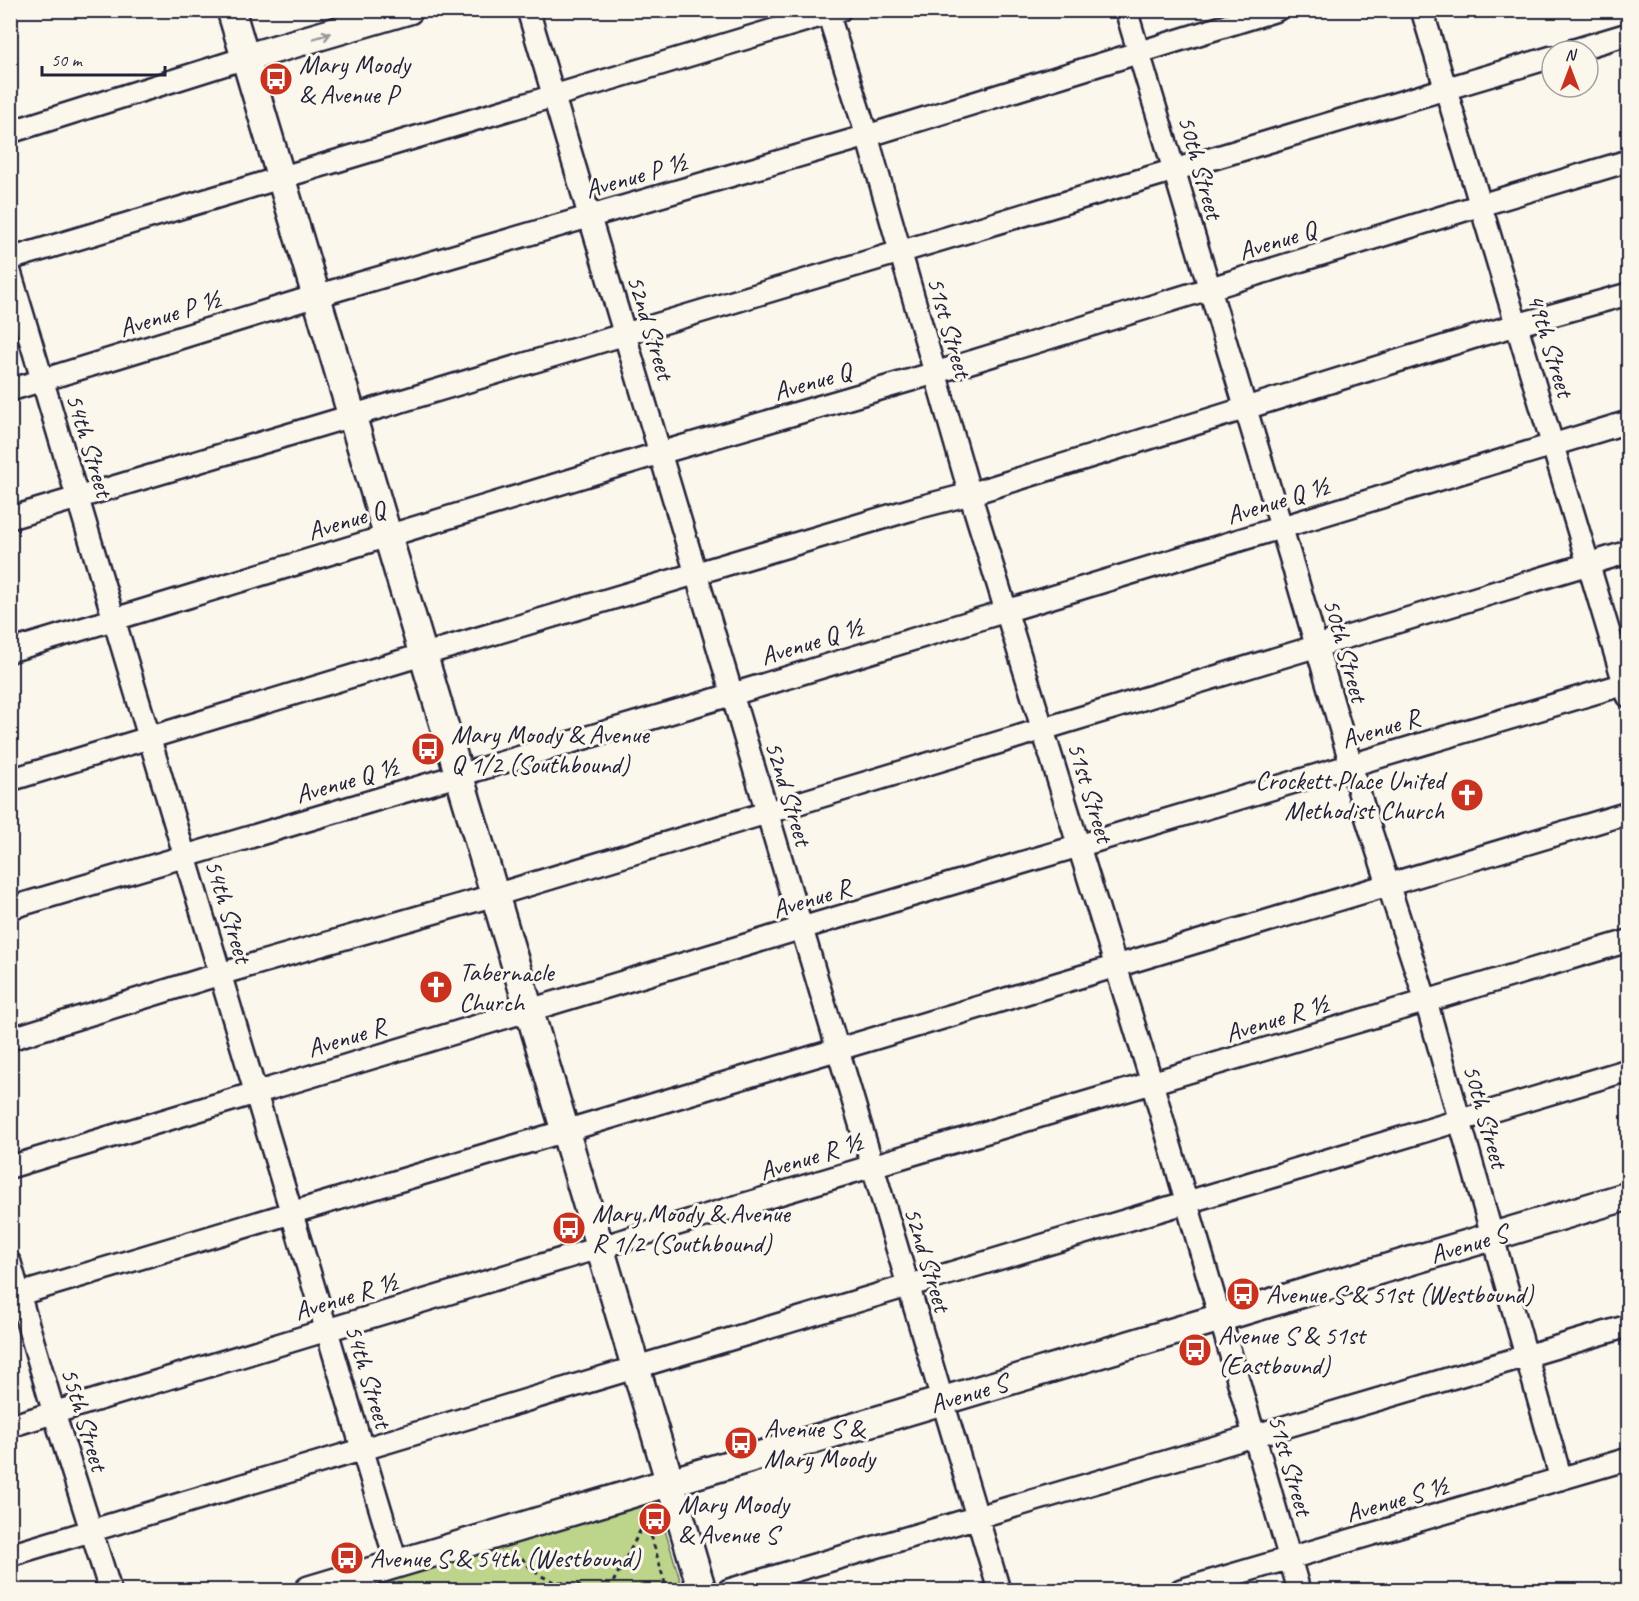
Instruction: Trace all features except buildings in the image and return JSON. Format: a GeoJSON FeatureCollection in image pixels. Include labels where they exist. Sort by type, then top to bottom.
{"type":"FeatureCollection","features":[{"type":"Feature","properties":{"kind":"main road"},"geometry":{"type":"LineString","coordinates":[[231,10],[702,1590]]}},
{"type":"Feature","properties":{"kind":"main road"},"geometry":{"type":"LineString","coordinates":[[246,58],[409,10]]}},
{"type":"Feature","properties":{"kind":"main road","name":"Avenue S"},"geometry":{"type":"LineString","coordinates":[[309,1590],[1629,1196]]}},
{"type":"Feature","properties":{"kind":"street","name":"52nd Street"},"geometry":{"type":"LineString","coordinates":[[528,10],[999,1590]]}},
{"type":"Feature","properties":{"kind":"street","name":"50th Street"},"geometry":{"type":"LineString","coordinates":[[1126,10],[1351,765],[1426,1001],[1561,1479]]}},
{"type":"Feature","properties":{"kind":"street","name":"Avenue P ½"},"geometry":{"type":"LineString","coordinates":[[10,390],[316,296],[867,135],[1277,10]]}},
{"type":"Feature","properties":{"kind":"street","name":"49th Street"},"geometry":{"type":"LineString","coordinates":[[1422,10],[1627,688]]}},
{"type":"Feature","properties":{"kind":"street"},"geometry":{"type":"LineString","coordinates":[[10,259],[831,12]]}},
{"type":"Feature","properties":{"kind":"street","name":"51st Street"},"geometry":{"type":"LineString","coordinates":[[831,12],[970,494],[1117,966],[1299,1590]]}},
{"type":"Feature","properties":{"kind":"street"},"geometry":{"type":"LineString","coordinates":[[1600,42],[1629,34]]}},
{"type":"Feature","properties":{"kind":"street"},"geometry":{"type":"LineString","coordinates":[[10,132],[246,58]]}},
{"type":"Feature","properties":{"kind":"street"},"geometry":{"type":"LineString","coordinates":[[10,518],[1540,61]]}},
{"type":"Feature","properties":{"kind":"street","name":"Avenue Q"},"geometry":{"type":"LineString","coordinates":[[10,651],[1629,162]]}},
{"type":"Feature","properties":{"kind":"street","name":"54th Street"},"geometry":{"type":"LineString","coordinates":[[10,272],[397,1564]]}},
{"type":"Feature","properties":{"kind":"street"},"geometry":{"type":"LineString","coordinates":[[10,780],[423,654],[970,494],[1517,325],[1629,294]]}},
{"type":"Feature","properties":{"kind":"street","name":"Avenue Q ½"},"geometry":{"type":"LineString","coordinates":[[10,908],[732,694],[1629,422]]}},
{"type":"Feature","properties":{"kind":"street"},"geometry":{"type":"LineString","coordinates":[[10,1039],[220,974],[495,895],[1629,552]]}},
{"type":"Feature","properties":{"kind":"street","name":"Avenue R"},"geometry":{"type":"LineString","coordinates":[[10,1167],[1351,765],[1627,688]]}},
{"type":"Feature","properties":{"kind":"street"},"geometry":{"type":"LineString","coordinates":[[15,1296],[1629,813]]}},
{"type":"Feature","properties":{"kind":"street","name":"Avenue R ½"},"geometry":{"type":"LineString","coordinates":[[10,1426],[1629,941]]}},
{"type":"Feature","properties":{"kind":"street"},"geometry":{"type":"LineString","coordinates":[[10,1555],[1629,1070]]}},
{"type":"Feature","properties":{"kind":"street","name":"55th Street"},"geometry":{"type":"LineString","coordinates":[[10,1263],[15,1296],[110,1590]]}},
{"type":"Feature","properties":{"kind":"street"},"geometry":{"type":"LineString","coordinates":[[729,1590],[1255,1438],[1629,1326]]}},
{"type":"Feature","properties":{"kind":"street","name":"Avenue S ½"},"geometry":{"type":"LineString","coordinates":[[1181,1590],[1629,1459]]}},
{"type":"Feature","properties":{"kind":"path"},"geometry":{"type":"LineString","coordinates":[[609,1590],[640,1531],[650,1532],[668,1590]]}},
{"type":"Feature","properties":{"kind":"path"},"geometry":{"type":"LineString","coordinates":[[522,1558],[534,1572],[556,1582],[579,1584],[587,1590]]}},
{"type":"Feature","properties":{"kind":"green space"},"geometry":{"type":"Polygon","coordinates":[[[646,1504],[653,1505],[659,1510],[683,1590],[355,1590],[646,1504]]]}},
{"type":"Feature","properties":{"kind":"place","name":"Mary Moody & Avenue P"},"geometry":{"type":"Point","coordinates":[276,79]}},
{"type":"Feature","properties":{"kind":"place","name":"Mary Moody & Avenue Q 1/2 (Southbound)"},"geometry":{"type":"Point","coordinates":[428,749]}},
{"type":"Feature","properties":{"kind":"place","name":"Crockett Place United Methodist Church"},"geometry":{"type":"Point","coordinates":[1467,795]}},
{"type":"Feature","properties":{"kind":"place","name":"Tabernacle Church"},"geometry":{"type":"Point","coordinates":[436,987]}},
{"type":"Feature","properties":{"kind":"place","name":"Mary Moody & Avenue R 1/2 (Southbound)"},"geometry":{"type":"Point","coordinates":[569,1228]}},
{"type":"Feature","properties":{"kind":"place","name":"Avenue S & 51st (Westbound)"},"geometry":{"type":"Point","coordinates":[1243,1294]}},
{"type":"Feature","properties":{"kind":"place","name":"Avenue S & 51st (Eastbound)"},"geometry":{"type":"Point","coordinates":[1195,1350]}},
{"type":"Feature","properties":{"kind":"place","name":"Avenue S & Mary Moody"},"geometry":{"type":"Point","coordinates":[741,1443]}},
{"type":"Feature","properties":{"kind":"place","name":"Mary Moody & Avenue S"},"geometry":{"type":"Point","coordinates":[655,1519]}},
{"type":"Feature","properties":{"kind":"place","name":"Avenue S & 54th (Westbound)"},"geometry":{"type":"Point","coordinates":[347,1558]}}]}
